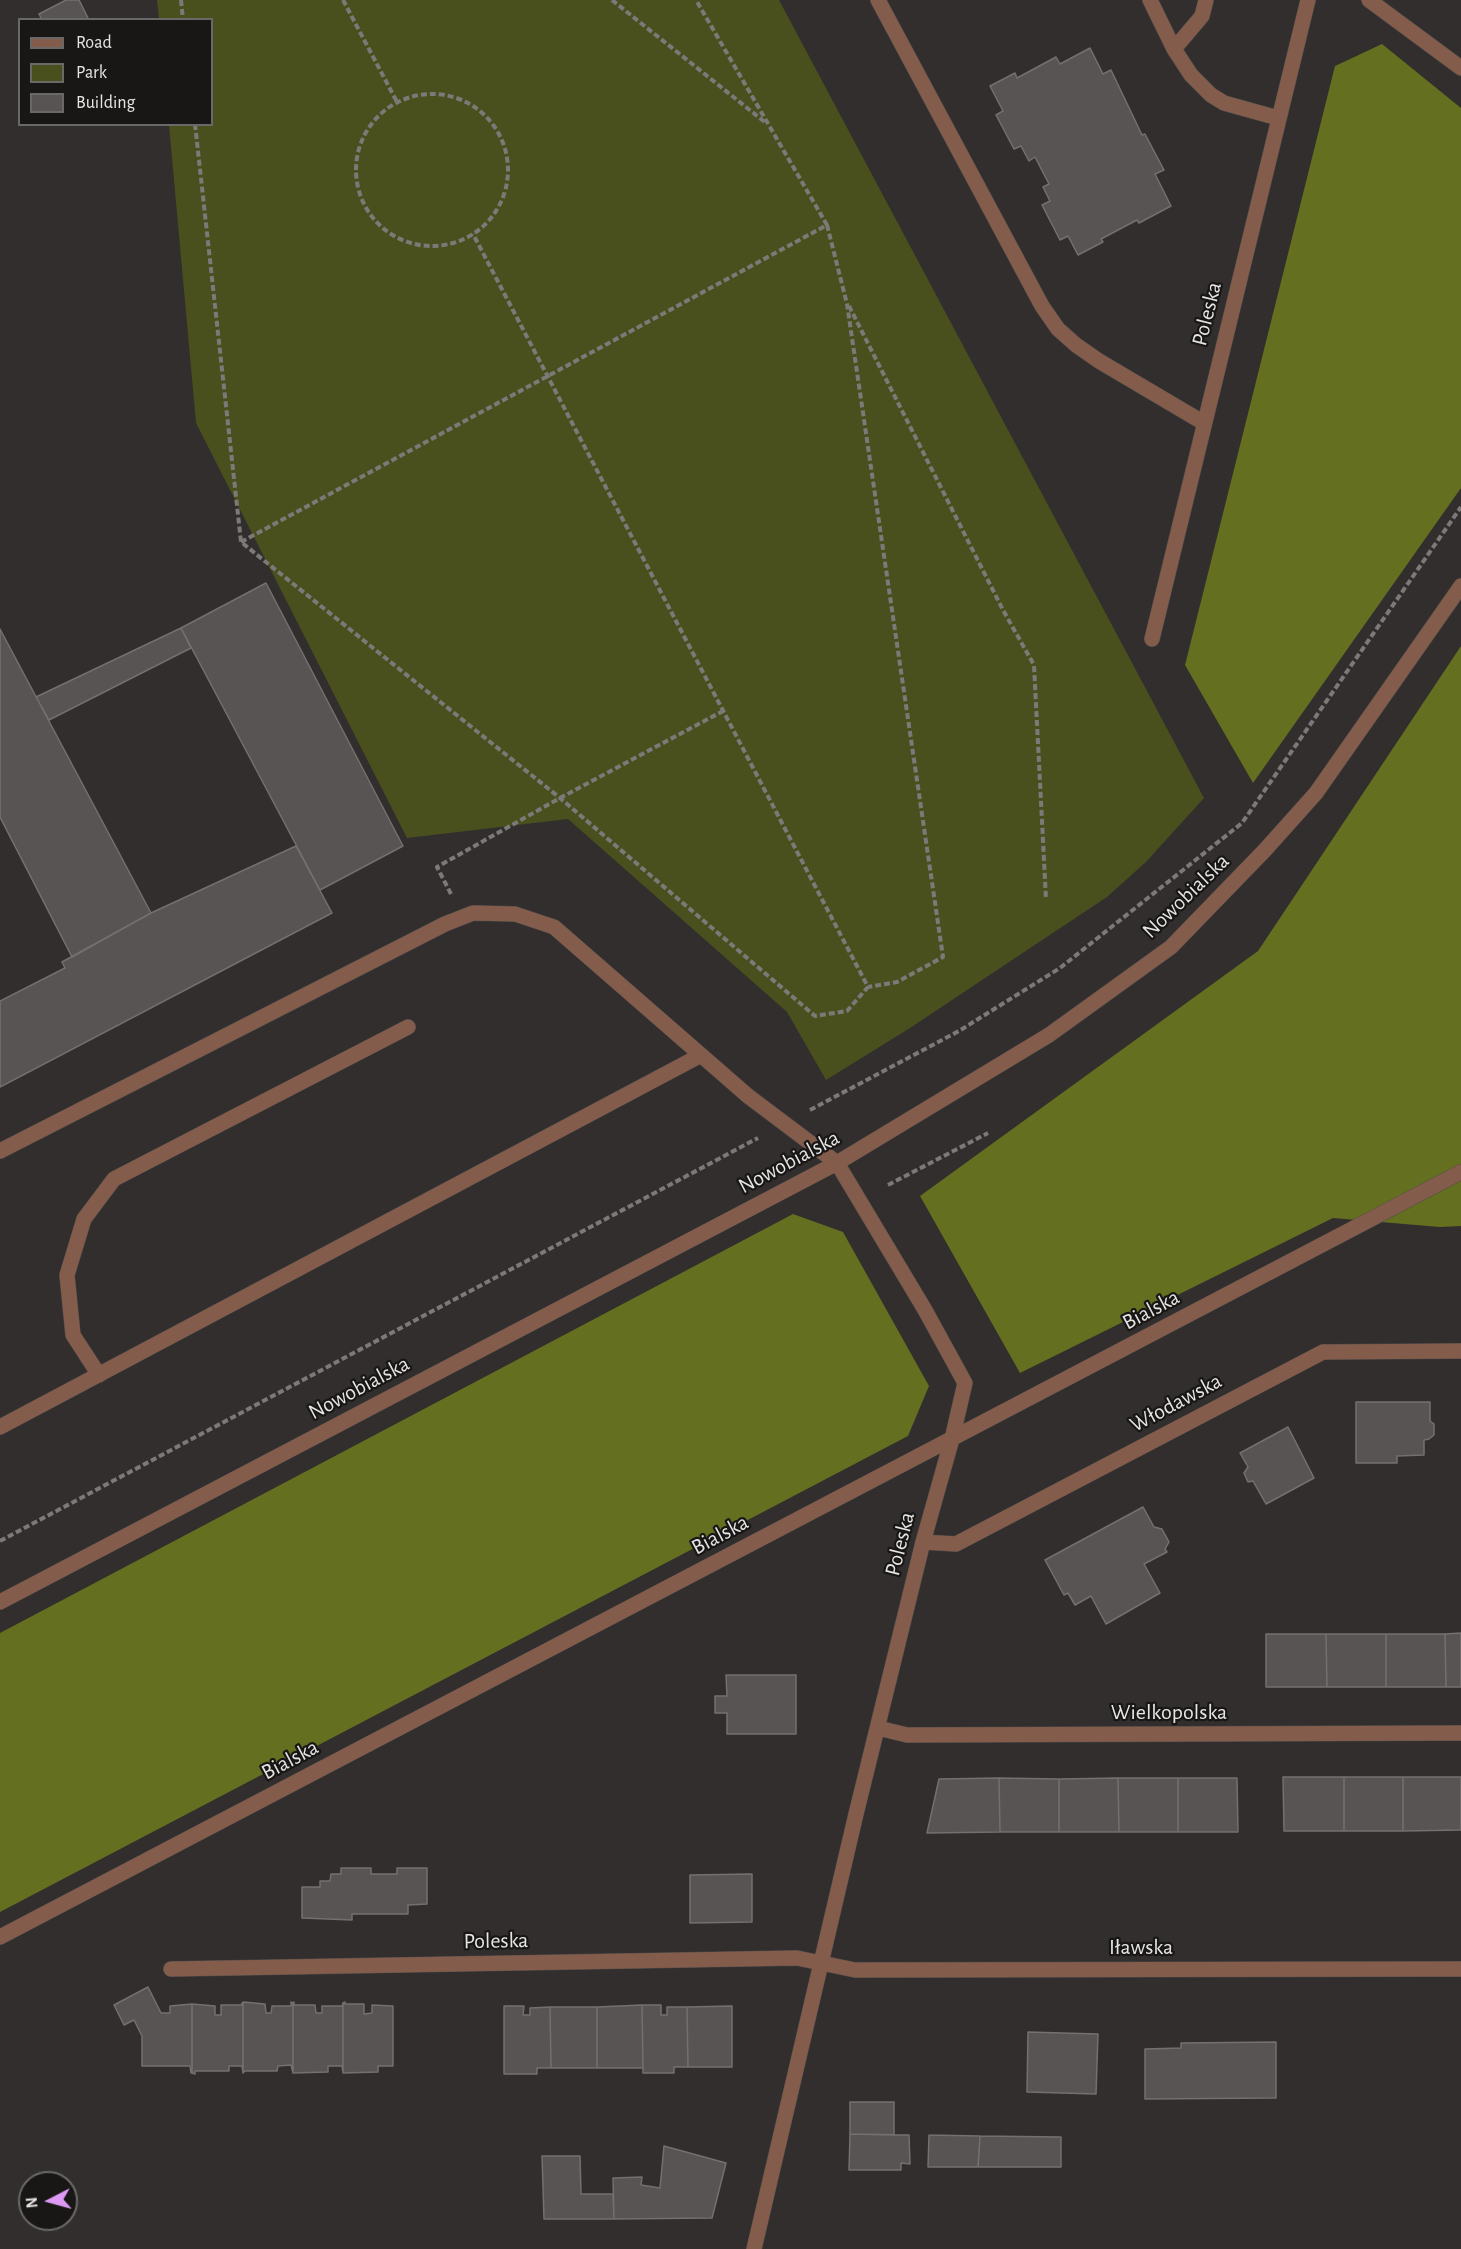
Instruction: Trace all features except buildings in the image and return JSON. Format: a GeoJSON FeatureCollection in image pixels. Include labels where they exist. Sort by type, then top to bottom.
{"type":"FeatureCollection","features":[{"type":"Feature","properties":{"kind":"street"},"geometry":{"type":"LineString","coordinates":[[878,0],[1042,306],[1058,328],[1076,345],[1099,361],[1204,423]]}},
{"type":"Feature","properties":{"kind":"street"},"geometry":{"type":"LineString","coordinates":[[1150,0],[1174,49],[1191,75],[1211,95],[1224,103],[1278,118]]}},
{"type":"Feature","properties":{"kind":"street"},"geometry":{"type":"LineString","coordinates":[[1174,49],[1202,15],[1206,0]]}},
{"type":"Feature","properties":{"kind":"street","name":"Poleska"},"geometry":{"type":"LineString","coordinates":[[1152,639],[1308,0]]}},
{"type":"Feature","properties":{"kind":"street"},"geometry":{"type":"LineString","coordinates":[[1369,0],[1461,68]]}},
{"type":"Feature","properties":{"kind":"street","name":"Nowobialska"},"geometry":{"type":"LineString","coordinates":[[0,1602],[837,1163],[1049,1035],[1171,946],[1265,850],[1316,793],[1461,586]]}},
{"type":"Feature","properties":{"kind":"street"},"geometry":{"type":"LineString","coordinates":[[0,1151],[445,924],[473,914],[515,914],[554,927],[748,1096],[837,1163]]}},
{"type":"Feature","properties":{"kind":"street"},"geometry":{"type":"LineString","coordinates":[[99,1375],[73,1335],[67,1275],[84,1219],[114,1179],[408,1027]]}},
{"type":"Feature","properties":{"kind":"street"},"geometry":{"type":"LineString","coordinates":[[0,1427],[701,1055]]}},
{"type":"Feature","properties":{"kind":"street","name":"Poleska"},"geometry":{"type":"LineString","coordinates":[[754,2249],[856,1814],[965,1383],[926,1310],[837,1163]]}},
{"type":"Feature","properties":{"kind":"street","name":"Bialska"},"geometry":{"type":"LineString","coordinates":[[0,1937],[1461,1172]]}},
{"type":"Feature","properties":{"kind":"street","name":"Włodawska"},"geometry":{"type":"LineString","coordinates":[[923,1542],[956,1544],[1323,1352],[1461,1351]]}},
{"type":"Feature","properties":{"kind":"street","name":"Wielkopolska"},"geometry":{"type":"LineString","coordinates":[[879,1728],[907,1735],[1461,1733]]}},
{"type":"Feature","properties":{"kind":"street","name":"Poleska"},"geometry":{"type":"LineString","coordinates":[[171,1969],[796,1958],[821,1964]]}},
{"type":"Feature","properties":{"kind":"street","name":"Iławska"},"geometry":{"type":"LineString","coordinates":[[821,1964],[855,1970],[1461,1969]]}},
{"type":"Feature","properties":{"kind":"path"},"geometry":{"type":"LineString","coordinates":[[181,0],[183,18]]}},
{"type":"Feature","properties":{"kind":"path"},"geometry":{"type":"LineString","coordinates":[[343,0],[397,102]]}},
{"type":"Feature","properties":{"kind":"path"},"geometry":{"type":"LineString","coordinates":[[612,0],[768,124]]}},
{"type":"Feature","properties":{"kind":"path"},"geometry":{"type":"LineString","coordinates":[[195,126],[241,542],[560,798],[815,1016],[847,1011],[868,987],[897,982],[943,957],[848,304],[827,225],[696,0]]}},
{"type":"Feature","properties":{"kind":"path"},"geometry":{"type":"LineString","coordinates":[[421,94],[447,95],[472,104],[491,121],[504,143],[509,169],[504,194],[492,217],[473,234],[451,244],[426,246],[403,240],[382,227],[366,208],[357,185],[356,160],[363,137],[377,117],[397,102],[421,94]]}},
{"type":"Feature","properties":{"kind":"path"},"geometry":{"type":"LineString","coordinates":[[241,542],[827,225]]}},
{"type":"Feature","properties":{"kind":"path"},"geometry":{"type":"LineString","coordinates":[[473,234],[868,987]]}},
{"type":"Feature","properties":{"kind":"path"},"geometry":{"type":"LineString","coordinates":[[848,304],[1003,610],[1034,665],[1046,899]]}},
{"type":"Feature","properties":{"kind":"path"},"geometry":{"type":"LineString","coordinates":[[462,917],[437,867],[723,711]]}},
{"type":"Feature","properties":{"kind":"path"},"geometry":{"type":"LineString","coordinates":[[888,1185],[988,1133]]}},
{"type":"Feature","properties":{"kind":"green space"},"geometry":{"type":"Polygon","coordinates":[[[157,0],[779,0],[1204,798],[1146,862],[1107,897],[910,1028],[826,1080],[787,1012],[568,819],[407,838],[196,423],[169,126],[213,126],[213,18],[159,18],[157,0]]]}},
{"type":"Feature","properties":{"kind":"green space"},"geometry":{"type":"Polygon","coordinates":[[[1382,44],[1461,108],[1461,488],[1253,783],[1185,665],[1335,66],[1382,44]]]}},
{"type":"Feature","properties":{"kind":"green space"},"geometry":{"type":"Polygon","coordinates":[[[1461,646],[1461,1226],[1440,1227],[1333,1218],[1020,1373],[920,1196],[1258,951],[1461,646]]]}},
{"type":"Feature","properties":{"kind":"green space"},"geometry":{"type":"Polygon","coordinates":[[[793,1214],[843,1232],[929,1386],[908,1436],[0,1912],[0,1633],[793,1214]]]}}]}
